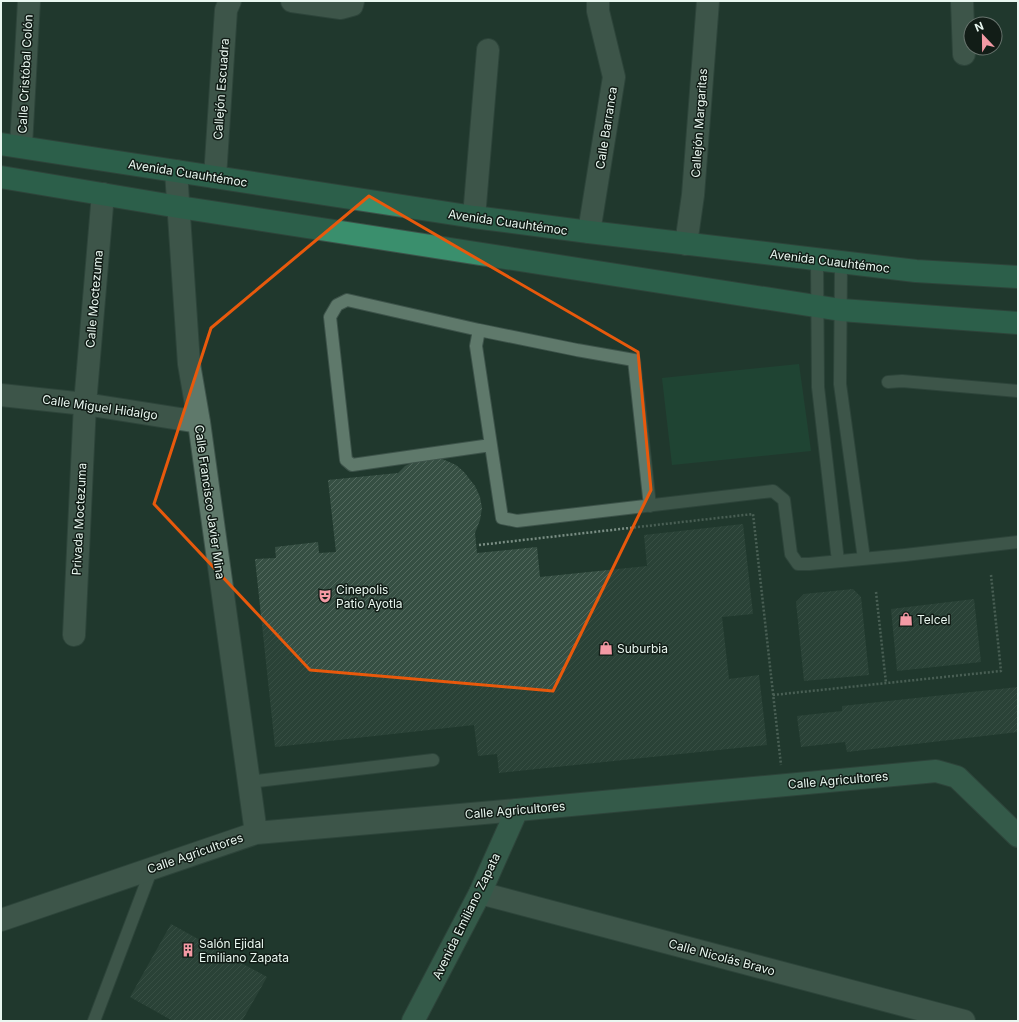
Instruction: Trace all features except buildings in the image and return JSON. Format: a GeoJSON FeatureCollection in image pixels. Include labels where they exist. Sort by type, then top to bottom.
{"type":"FeatureCollection","features":[{"type":"Feature","properties":{"kind":"main road","name":"Avenida Cuauhtémoc"},"geometry":{"type":"LineString","coordinates":[[11,145],[474,218],[916,271],[1018,277]]}},
{"type":"Feature","properties":{"kind":"main road"},"geometry":{"type":"LineString","coordinates":[[1,177],[179,207],[841,310],[1018,323]]}},
{"type":"Feature","properties":{"kind":"street","name":"Calle Cristóbal Colón"},"geometry":{"type":"LineString","coordinates":[[11,145],[29,1]]}},
{"type":"Feature","properties":{"kind":"street","name":"Callejón Escuadra"},"geometry":{"type":"LineString","coordinates":[[215,177],[226,10],[230,1]]}},
{"type":"Feature","properties":{"kind":"street"},"geometry":{"type":"LineString","coordinates":[[292,1],[341,8],[352,5],[353,1]]}},
{"type":"Feature","properties":{"kind":"street","name":"Calle Barranca"},"geometry":{"type":"LineString","coordinates":[[589,232],[614,77],[598,11],[598,1]]}},
{"type":"Feature","properties":{"kind":"street","name":"Callejón Margaritas"},"geometry":{"type":"LineString","coordinates":[[686,244],[693,195],[708,1]]}},
{"type":"Feature","properties":{"kind":"street"},"geometry":{"type":"LineString","coordinates":[[962,1],[963,28]]}},
{"type":"Feature","properties":{"kind":"street"},"geometry":{"type":"LineString","coordinates":[[474,218],[488,50]]}},
{"type":"Feature","properties":{"kind":"street","name":"Calle Francisco Javier Mina"},"geometry":{"type":"LineString","coordinates":[[176,170],[188,364],[199,422],[256,833]]}},
{"type":"Feature","properties":{"kind":"street","name":"Calle Moctezuma"},"geometry":{"type":"LineString","coordinates":[[85,404],[103,194]]}},
{"type":"Feature","properties":{"kind":"street","name":"Calle Miguel Hidalgo"},"geometry":{"type":"LineString","coordinates":[[1,395],[85,404],[199,422]]}},
{"type":"Feature","properties":{"kind":"street","name":"Privada Moctezuma"},"geometry":{"type":"LineString","coordinates":[[74,635],[85,404]]}},
{"type":"Feature","properties":{"kind":"street","name":"Calle Agricultores"},"geometry":{"type":"LineString","coordinates":[[1,920],[256,833],[936,771],[957,777],[1018,836]]}},
{"type":"Feature","properties":{"kind":"street","name":"Avenida Emiliano Zapata"},"geometry":{"type":"LineString","coordinates":[[413,1021],[480,893],[517,810]]}},
{"type":"Feature","properties":{"kind":"street","name":"Calle Nicolás Bravo"},"geometry":{"type":"LineString","coordinates":[[480,893],[964,1021]]}},
{"type":"Feature","properties":{"kind":"lane"},"geometry":{"type":"LineString","coordinates":[[817,260],[818,387],[838,561]]}},
{"type":"Feature","properties":{"kind":"lane"},"geometry":{"type":"LineString","coordinates":[[841,262],[840,384],[864,559]]}},
{"type":"Feature","properties":{"kind":"lane"},"geometry":{"type":"LineString","coordinates":[[491,445],[352,465],[346,460],[330,317],[337,304],[347,300],[479,330],[634,360],[650,506]]}},
{"type":"Feature","properties":{"kind":"lane"},"geometry":{"type":"LineString","coordinates":[[479,330],[476,346],[502,518],[517,521],[547,516],[650,506],[773,491],[784,500],[791,554],[798,564],[864,559],[1018,542]]}},
{"type":"Feature","properties":{"kind":"lane"},"geometry":{"type":"LineString","coordinates":[[888,382],[902,381],[1018,391]]}},
{"type":"Feature","properties":{"kind":"lane"},"geometry":{"type":"LineString","coordinates":[[249,782],[433,760]]}},
{"type":"Feature","properties":{"kind":"lane"},"geometry":{"type":"LineString","coordinates":[[94,1021],[152,868]]}},
{"type":"Feature","properties":{"kind":"path"},"geometry":{"type":"LineString","coordinates":[[479,545],[753,514],[783,785]]}},
{"type":"Feature","properties":{"kind":"path"},"geometry":{"type":"LineString","coordinates":[[773,695],[1001,671],[991,575]]}},
{"type":"Feature","properties":{"kind":"path"},"geometry":{"type":"LineString","coordinates":[[876,592],[886,683]]}},
{"type":"Feature","properties":{"kind":"highlighted area"},"geometry":{"type":"Polygon","coordinates":[[[369,196],[638,352],[651,490],[553,691],[310,670],[154,504],[211,328],[369,196]]]}},
{"type":"Feature","properties":{"kind":"green space"},"geometry":{"type":"Polygon","coordinates":[[[799,364],[811,451],[672,465],[662,378],[799,364]]]}},
{"type":"Feature","properties":{"kind":"place","name":"Cinepolis Patio Ayotla"},"geometry":{"type":"Point","coordinates":[325,596]}},
{"type":"Feature","properties":{"kind":"place","name":"Telcel"},"geometry":{"type":"Point","coordinates":[906,619]}},
{"type":"Feature","properties":{"kind":"place","name":"Suburbia"},"geometry":{"type":"Point","coordinates":[606,648]}},
{"type":"Feature","properties":{"kind":"place","name":"Salón Ejidal Emiliano Zapata"},"geometry":{"type":"Point","coordinates":[188,950]}}]}
